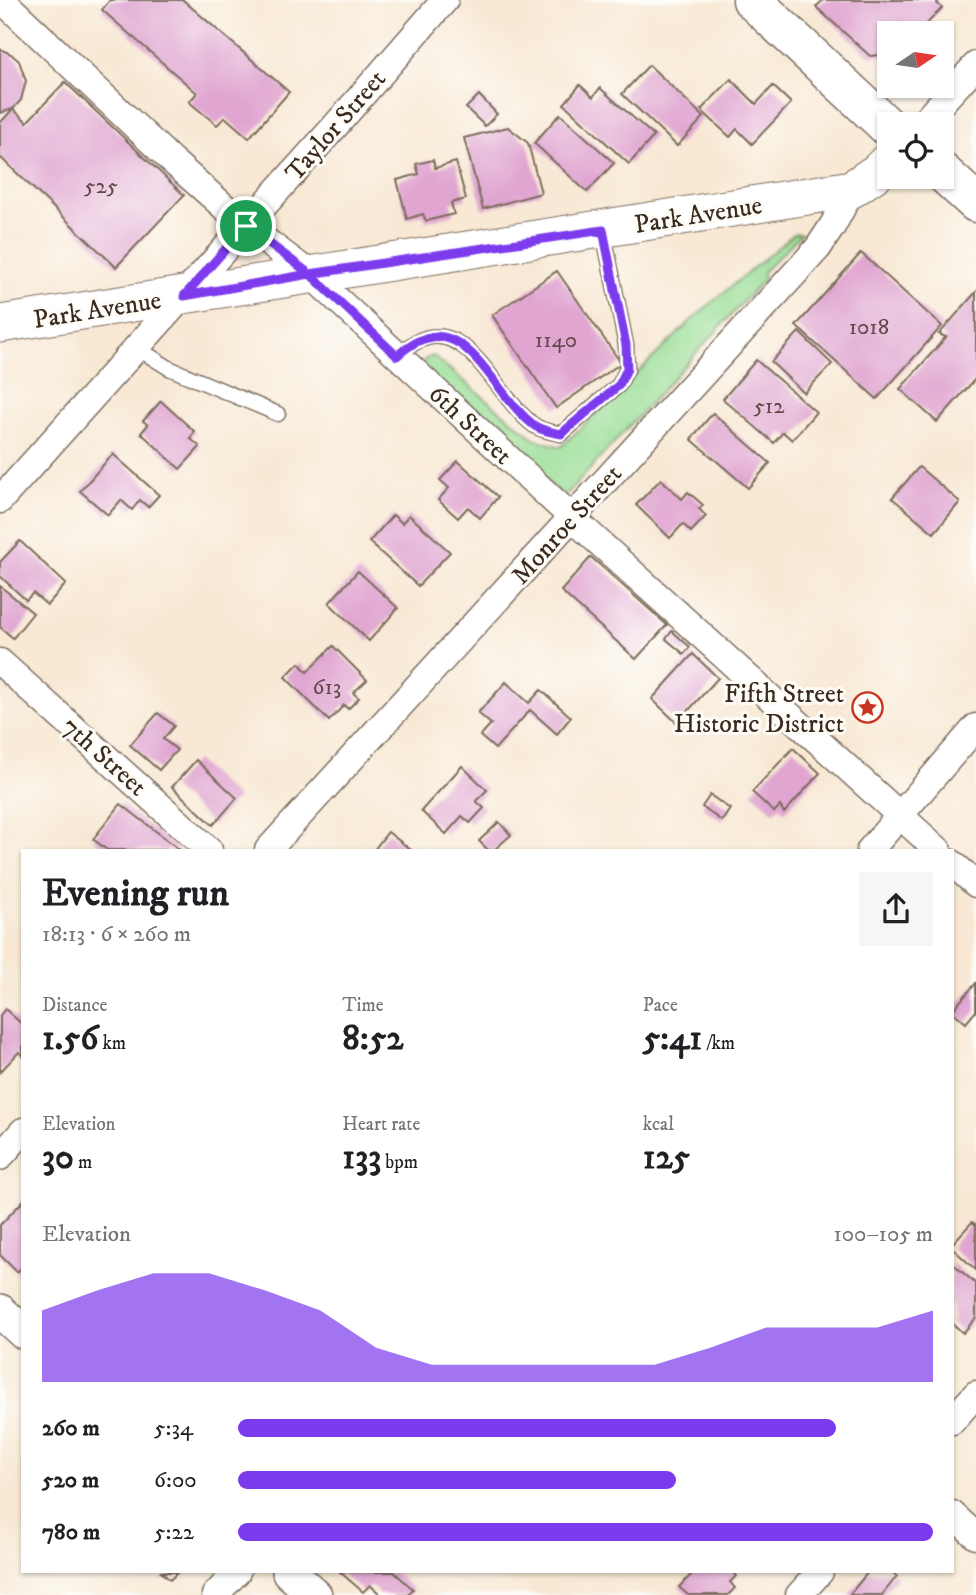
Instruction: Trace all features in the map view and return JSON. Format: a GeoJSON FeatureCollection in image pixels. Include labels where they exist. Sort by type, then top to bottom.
{"type":"FeatureCollection","features":[{"type":"Feature","properties":{"kind":"main road"},"geometry":{"type":"LineString","coordinates":[[752,0],[877,117]]}},
{"type":"Feature","properties":{"kind":"main road","name":"Park Avenue"},"geometry":{"type":"LineString","coordinates":[[0,324],[852,189],[877,172]]}},
{"type":"Feature","properties":{"kind":"main road"},"geometry":{"type":"LineString","coordinates":[[954,183],[976,203]]}},
{"type":"Feature","properties":{"kind":"street","name":"6th Street"},"geometry":{"type":"LineString","coordinates":[[2,0],[171,160],[246,226],[310,274],[937,849]]}},
{"type":"Feature","properties":{"kind":"street","name":"Taylor Street"},"geometry":{"type":"LineString","coordinates":[[0,500],[184,296],[444,0]]}},
{"type":"Feature","properties":{"kind":"street"},"geometry":{"type":"LineString","coordinates":[[933,112],[976,65]]}},
{"type":"Feature","properties":{"kind":"street","name":"Monroe Street"},"geometry":{"type":"LineString","coordinates":[[269,849],[818,247],[852,189]]}},
{"type":"Feature","properties":{"kind":"street","name":"7th Street"},"geometry":{"type":"LineString","coordinates":[[0,662],[208,849]]}},
{"type":"Feature","properties":{"kind":"street"},"geometry":{"type":"LineString","coordinates":[[871,849],[976,727]]}},
{"type":"Feature","properties":{"kind":"street"},"geometry":{"type":"LineString","coordinates":[[954,865],[976,884]]}},
{"type":"Feature","properties":{"kind":"street"},"geometry":{"type":"LineString","coordinates":[[0,1157],[21,1133]]}},
{"type":"Feature","properties":{"kind":"street"},"geometry":{"type":"LineString","coordinates":[[0,1311],[21,1330]]}},
{"type":"Feature","properties":{"kind":"street"},"geometry":{"type":"LineString","coordinates":[[954,1419],[976,1394]]}},
{"type":"Feature","properties":{"kind":"street"},"geometry":{"type":"LineString","coordinates":[[954,1516],[976,1536]]}},
{"type":"Feature","properties":{"kind":"street"},"geometry":{"type":"LineString","coordinates":[[215,1595],[236,1573]]}},
{"type":"Feature","properties":{"kind":"street"},"geometry":{"type":"LineString","coordinates":[[290,1573],[315,1595]]}},
{"type":"Feature","properties":{"kind":"street"},"geometry":{"type":"LineString","coordinates":[[799,1595],[819,1573]]}},
{"type":"Feature","properties":{"kind":"lane"},"geometry":{"type":"LineString","coordinates":[[397,356],[408,345],[425,336],[447,337],[468,350],[537,427],[561,434],[619,385],[627,369],[626,345],[603,230]]}},
{"type":"Feature","properties":{"kind":"lane"},"geometry":{"type":"LineString","coordinates":[[137,348],[169,368],[278,414]]}},
{"type":"Feature","properties":{"kind":"green space"},"geometry":{"type":"Polygon","coordinates":[[[795,233],[801,234],[762,273],[765,278],[567,494],[561,494],[421,368],[424,360],[433,356],[535,439],[561,447],[696,316],[795,233]]]}},
{"type":"Feature","properties":{"kind":"building"},"geometry":{"type":"Polygon","coordinates":[[[110,0],[183,0],[289,92],[249,138],[225,117],[217,125],[189,102],[197,93],[102,10],[110,0]]]}},
{"type":"Feature","properties":{"kind":"building"},"geometry":{"type":"Polygon","coordinates":[[[823,0],[939,0],[937,3],[942,8],[930,21],[877,21],[877,55],[870,56],[816,7],[823,0]]]}},
{"type":"Feature","properties":{"kind":"building"},"geometry":{"type":"Polygon","coordinates":[[[0,49],[19,61],[26,81],[21,100],[13,109],[0,113],[0,49]]]}},
{"type":"Feature","properties":{"kind":"building"},"geometry":{"type":"Polygon","coordinates":[[[649,65],[704,117],[677,146],[622,94],[649,65]]]}},
{"type":"Feature","properties":{"kind":"building"},"geometry":{"type":"Polygon","coordinates":[[[731,79],[756,104],[773,86],[791,103],[752,144],[737,129],[730,137],[701,110],[731,79]]]}},
{"type":"Feature","properties":{"kind":"building"},"geometry":{"type":"Polygon","coordinates":[[[65,82],[184,195],[116,267],[0,157],[0,123],[13,109],[27,122],[65,82]]]}},
{"type":"Feature","properties":{"kind":"building"},"geometry":{"type":"Polygon","coordinates":[[[580,85],[593,97],[600,88],[654,136],[629,164],[564,104],[580,85]]]}},
{"type":"Feature","properties":{"kind":"building"},"geometry":{"type":"Polygon","coordinates":[[[479,95],[497,114],[485,126],[466,108],[479,95]]]}},
{"type":"Feature","properties":{"kind":"building"},"geometry":{"type":"Polygon","coordinates":[[[560,114],[614,163],[587,192],[534,143],[560,114]]]}},
{"type":"Feature","properties":{"kind":"building"},"geometry":{"type":"Polygon","coordinates":[[[508,127],[528,143],[541,193],[483,209],[464,138],[508,127]]]}},
{"type":"Feature","properties":{"kind":"building"},"geometry":{"type":"Polygon","coordinates":[[[433,160],[435,168],[456,162],[466,199],[451,203],[454,214],[426,221],[423,214],[407,219],[397,180],[419,174],[416,164],[433,160]]]}},
{"type":"Feature","properties":{"kind":"building"},"geometry":{"type":"Polygon","coordinates":[[[861,253],[942,326],[877,399],[796,326],[861,253]]]}},
{"type":"Feature","properties":{"kind":"building"},"geometry":{"type":"Polygon","coordinates":[[[557,271],[621,363],[556,408],[492,315],[557,271]]]}},
{"type":"Feature","properties":{"kind":"building"},"geometry":{"type":"Polygon","coordinates":[[[976,292],[976,378],[937,422],[900,389],[946,337],[939,334],[976,292]]]}},
{"type":"Feature","properties":{"kind":"building"},"geometry":{"type":"Polygon","coordinates":[[[799,332],[832,364],[804,393],[771,362],[799,332]]]}},
{"type":"Feature","properties":{"kind":"building"},"geometry":{"type":"Polygon","coordinates":[[[756,360],[816,412],[792,440],[783,432],[774,443],[723,399],[756,360]]]}},
{"type":"Feature","properties":{"kind":"building"},"geometry":{"type":"Polygon","coordinates":[[[161,401],[195,432],[190,438],[200,447],[180,469],[141,433],[148,425],[143,421],[161,401]]]}},
{"type":"Feature","properties":{"kind":"building"},"geometry":{"type":"Polygon","coordinates":[[[713,413],[770,463],[748,488],[691,439],[713,413]]]}},
{"type":"Feature","properties":{"kind":"building"},"geometry":{"type":"Polygon","coordinates":[[[113,454],[159,495],[148,507],[140,500],[132,510],[121,500],[108,515],[80,491],[113,454]]]}},
{"type":"Feature","properties":{"kind":"building"},"geometry":{"type":"Polygon","coordinates":[[[458,461],[498,497],[480,518],[468,507],[458,518],[438,500],[449,488],[440,480],[458,461]]]}},
{"type":"Feature","properties":{"kind":"building"},"geometry":{"type":"Polygon","coordinates":[[[919,467],[960,502],[934,533],[892,498],[919,467]]]}},
{"type":"Feature","properties":{"kind":"building"},"geometry":{"type":"Polygon","coordinates":[[[661,479],[682,499],[688,492],[703,505],[699,509],[706,516],[691,532],[683,524],[670,538],[636,505],[661,479]]]}},
{"type":"Feature","properties":{"kind":"building"},"geometry":{"type":"Polygon","coordinates":[[[393,515],[402,523],[409,515],[450,552],[418,586],[369,542],[393,515]]]}},
{"type":"Feature","properties":{"kind":"building"},"geometry":{"type":"Polygon","coordinates":[[[20,541],[66,584],[47,605],[33,593],[26,600],[0,576],[0,562],[20,541]]]}},
{"type":"Feature","properties":{"kind":"building"},"geometry":{"type":"Polygon","coordinates":[[[591,557],[667,625],[636,659],[561,591],[591,557]]]}},
{"type":"Feature","properties":{"kind":"building"},"geometry":{"type":"Polygon","coordinates":[[[358,571],[398,608],[369,641],[329,603],[358,571]]]}},
{"type":"Feature","properties":{"kind":"building"},"geometry":{"type":"Polygon","coordinates":[[[0,586],[33,613],[13,638],[0,627],[0,586]]]}},
{"type":"Feature","properties":{"kind":"building"},"geometry":{"type":"Polygon","coordinates":[[[672,631],[690,647],[684,654],[666,639],[672,631]]]}},
{"type":"Feature","properties":{"kind":"building"},"geometry":{"type":"Polygon","coordinates":[[[333,646],[367,680],[353,693],[359,698],[348,709],[344,705],[329,721],[285,677],[299,663],[307,672],[333,646]]]}},
{"type":"Feature","properties":{"kind":"building"},"geometry":{"type":"Polygon","coordinates":[[[693,654],[718,678],[677,723],[652,699],[693,654]]]}},
{"type":"Feature","properties":{"kind":"building"},"geometry":{"type":"Polygon","coordinates":[[[506,682],[529,703],[541,690],[571,717],[557,734],[530,710],[495,749],[480,736],[491,724],[478,713],[506,682]]]}},
{"type":"Feature","properties":{"kind":"building"},"geometry":{"type":"Polygon","coordinates":[[[158,713],[174,726],[163,739],[177,750],[159,770],[130,745],[158,713]]]}},
{"type":"Feature","properties":{"kind":"building"},"geometry":{"type":"Polygon","coordinates":[[[793,748],[820,773],[784,813],[780,806],[774,812],[752,792],[793,748]]]}},
{"type":"Feature","properties":{"kind":"building"},"geometry":{"type":"Polygon","coordinates":[[[196,760],[237,798],[213,825],[172,787],[196,760]]]}},
{"type":"Feature","properties":{"kind":"building"},"geometry":{"type":"Polygon","coordinates":[[[462,766],[487,790],[476,801],[484,808],[470,823],[462,816],[446,834],[421,811],[462,766]]]}},
{"type":"Feature","properties":{"kind":"building"},"geometry":{"type":"Polygon","coordinates":[[[710,795],[730,809],[722,821],[702,807],[710,795]]]}},
{"type":"Feature","properties":{"kind":"building"},"geometry":{"type":"Polygon","coordinates":[[[121,804],[179,849],[106,849],[93,839],[121,804]]]}},
{"type":"Feature","properties":{"kind":"building"},"geometry":{"type":"Polygon","coordinates":[[[499,822],[511,835],[495,849],[487,849],[479,841],[499,822]]]}},
{"type":"Feature","properties":{"kind":"building"},"geometry":{"type":"Polygon","coordinates":[[[388,832],[410,849],[375,849],[388,832]]]}},
{"type":"Feature","properties":{"kind":"building"},"geometry":{"type":"Polygon","coordinates":[[[976,983],[976,1011],[966,1023],[954,1013],[954,1009],[976,983]]]}},
{"type":"Feature","properties":{"kind":"building"},"geometry":{"type":"Polygon","coordinates":[[[5,1009],[21,1023],[21,1054],[19,1052],[0,1072],[0,1015],[5,1009]]]}},
{"type":"Feature","properties":{"kind":"building"},"geometry":{"type":"Polygon","coordinates":[[[21,1203],[21,1268],[17,1272],[0,1255],[0,1225],[21,1203]]]}},
{"type":"Feature","properties":{"kind":"building"},"geometry":{"type":"Polygon","coordinates":[[[972,1222],[976,1225],[976,1270],[954,1250],[954,1242],[972,1222]]]}},
{"type":"Feature","properties":{"kind":"building"},"geometry":{"type":"Polygon","coordinates":[[[954,1265],[976,1284],[976,1318],[963,1333],[954,1325],[954,1265]]]}},
{"type":"Feature","properties":{"kind":"building"},"geometry":{"type":"Polygon","coordinates":[[[162,1573],[177,1573],[170,1580],[162,1573]]]}},
{"type":"Feature","properties":{"kind":"building"},"geometry":{"type":"Polygon","coordinates":[[[341,1573],[395,1573],[413,1589],[408,1595],[381,1595],[370,1585],[363,1592],[341,1573]]]}},
{"type":"Feature","properties":{"kind":"building"},"geometry":{"type":"Polygon","coordinates":[[[693,1573],[733,1573],[736,1576],[730,1582],[735,1588],[728,1595],[688,1595],[679,1587],[693,1573]]]}},
{"type":"Feature","properties":{"kind":"building"},"geometry":{"type":"Polygon","coordinates":[[[867,1573],[893,1573],[897,1576],[882,1595],[849,1595],[867,1573]]]}},
{"type":"Feature","properties":{"kind":"place","name":"Fifth Street Historic District"},"geometry":{"type":"Point","coordinates":[867,708]}},
{"type":"Feature","properties":{"kind":"route"},"geometry":{"type":"LineString","coordinates":[[246,226],[184,296],[310,274],[397,356],[408,345],[425,336],[447,337],[468,350],[537,427],[561,434],[619,385],[627,369],[626,345],[603,230],[310,274],[246,226]]}}]}
